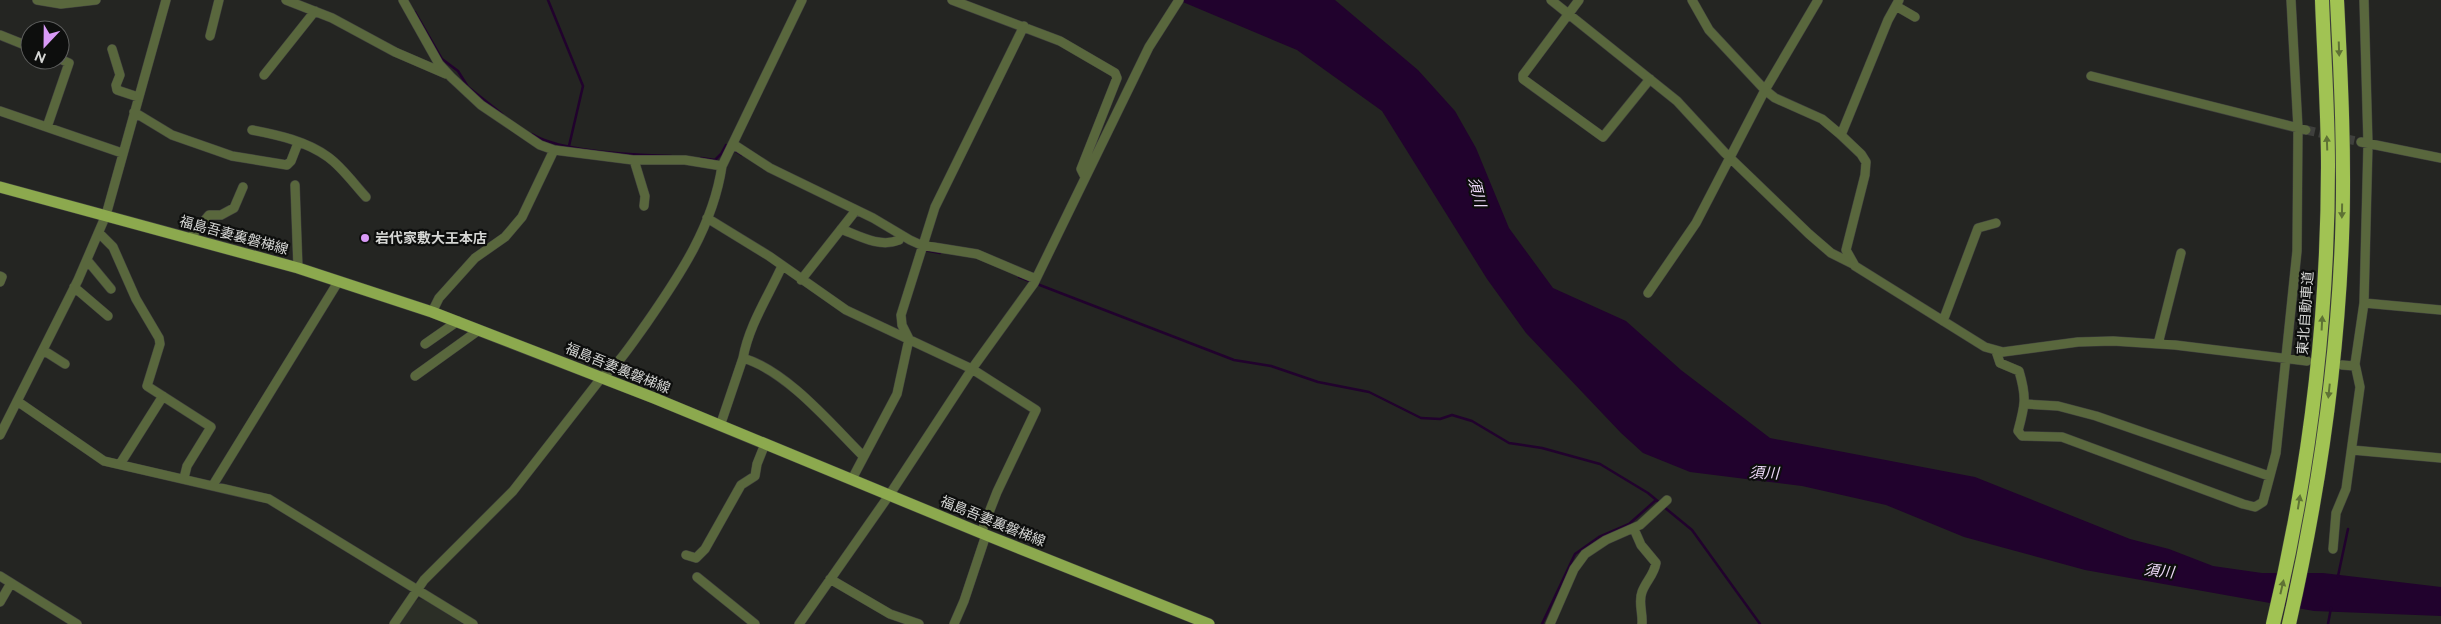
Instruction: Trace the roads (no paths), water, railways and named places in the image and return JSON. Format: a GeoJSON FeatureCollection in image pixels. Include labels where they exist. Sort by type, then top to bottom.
{"type":"FeatureCollection","features":[{"type":"Feature","properties":{"kind":"highway","name":"東北自動車道"},"geometry":{"type":"LineString","coordinates":[[2273,624],[2291,550],[2313,407],[2321,336],[2327,237],[2328,165],[2322,0]]}},
{"type":"Feature","properties":{"kind":"highway"},"geometry":{"type":"LineString","coordinates":[[2289,624],[2305,553],[2327,410],[2336,336],[2342,238],[2343,165],[2337,0]]}},
{"type":"Feature","properties":{"kind":"main road","name":"福島吾妻裏磐梯線"},"geometry":{"type":"LineString","coordinates":[[0,187],[298,268],[458,321],[602,377],[1209,624]]}},
{"type":"Feature","properties":{"kind":"street"},"geometry":{"type":"LineString","coordinates":[[41,1],[61,4],[96,0]]}},
{"type":"Feature","properties":{"kind":"street"},"geometry":{"type":"LineString","coordinates":[[0,435],[74,287],[106,215],[166,0]]}},
{"type":"Feature","properties":{"kind":"street"},"geometry":{"type":"LineString","coordinates":[[210,36],[219,0]]}},
{"type":"Feature","properties":{"kind":"street"},"geometry":{"type":"LineString","coordinates":[[286,0],[348,26],[395,52],[449,74]]}},
{"type":"Feature","properties":{"kind":"street"},"geometry":{"type":"LineString","coordinates":[[403,0],[440,64],[449,74],[481,105],[533,141],[554,150],[634,160],[685,160],[722,166]]}},
{"type":"Feature","properties":{"kind":"street"},"geometry":{"type":"LineString","coordinates":[[394,624],[424,580],[513,491],[602,377],[611,371],[682,273],[695,249],[718,189],[722,166],[802,0]]}},
{"type":"Feature","properties":{"kind":"street"},"geometry":{"type":"LineString","coordinates":[[952,0],[1060,41],[1115,73],[1117,78],[1083,164],[1082,172],[1085,177]]}},
{"type":"Feature","properties":{"kind":"street"},"geometry":{"type":"LineString","coordinates":[[798,624],[890,494],[972,369],[1036,279],[1149,47],[1179,0]]}},
{"type":"Feature","properties":{"kind":"street"},"geometry":{"type":"LineString","coordinates":[[1551,0],[1677,101],[1731,158],[1831,253],[1856,266],[1985,348],[1996,351],[2078,342],[2113,341],[2158,344],[2307,361]]}},
{"type":"Feature","properties":{"kind":"street"},"geometry":{"type":"LineString","coordinates":[[1579,0],[1523,75],[1523,79],[1603,136],[1650,80]]}},
{"type":"Feature","properties":{"kind":"street"},"geometry":{"type":"LineString","coordinates":[[1692,0],[1709,30],[1765,90],[1775,98],[1822,119],[1861,154],[1866,162],[1865,175],[1846,250],[1856,266]]}},
{"type":"Feature","properties":{"kind":"street"},"geometry":{"type":"LineString","coordinates":[[1648,293],[1696,223],[1765,90],[1818,0]]}},
{"type":"Feature","properties":{"kind":"street"},"geometry":{"type":"LineString","coordinates":[[1996,351],[2000,363],[2019,371],[2025,404],[2018,431],[2022,436],[2062,437],[2243,504],[2255,507],[2263,502],[2276,453],[2297,251],[2302,129],[2291,0]]}},
{"type":"Feature","properties":{"kind":"street"},"geometry":{"type":"LineString","coordinates":[[2333,549],[2336,513],[2346,489],[2360,387],[2355,366],[2364,303],[2364,0]]}},
{"type":"Feature","properties":{"kind":"street"},"geometry":{"type":"LineString","coordinates":[[1841,135],[1898,3],[1915,17]]}},
{"type":"Feature","properties":{"kind":"street"},"geometry":{"type":"LineString","coordinates":[[264,75],[315,11]]}},
{"type":"Feature","properties":{"kind":"street"},"geometry":{"type":"LineString","coordinates":[[852,479],[897,394],[910,339],[902,325],[901,315],[921,245],[935,208],[1024,26]]}},
{"type":"Feature","properties":{"kind":"street"},"geometry":{"type":"LineString","coordinates":[[0,35],[20,43]]}},
{"type":"Feature","properties":{"kind":"street"},"geometry":{"type":"LineString","coordinates":[[112,49],[120,75],[116,85],[118,90],[138,97]]}},
{"type":"Feature","properties":{"kind":"street"},"geometry":{"type":"LineString","coordinates":[[47,128],[67,70]]}},
{"type":"Feature","properties":{"kind":"street"},"geometry":{"type":"LineString","coordinates":[[2091,76],[2302,129]]}},
{"type":"Feature","properties":{"kind":"street"},"geometry":{"type":"LineString","coordinates":[[0,111],[122,153]]}},
{"type":"Feature","properties":{"kind":"street"},"geometry":{"type":"LineString","coordinates":[[134,112],[172,135],[232,156],[287,165],[298,143]]}},
{"type":"Feature","properties":{"kind":"street"},"geometry":{"type":"LineString","coordinates":[[252,130],[286,137],[330,158],[366,197]]}},
{"type":"Feature","properties":{"kind":"street"},"geometry":{"type":"LineString","coordinates":[[2364,143],[2441,158]]}},
{"type":"Feature","properties":{"kind":"street"},"geometry":{"type":"LineString","coordinates":[[733,144],[770,168],[873,218],[921,245],[977,254],[1036,279]]}},
{"type":"Feature","properties":{"kind":"street"},"geometry":{"type":"LineString","coordinates":[[432,312],[439,298],[475,258],[505,237],[522,217],[554,150]]}},
{"type":"Feature","properties":{"kind":"street"},"geometry":{"type":"LineString","coordinates":[[634,160],[645,196],[644,206]]}},
{"type":"Feature","properties":{"kind":"street"},"geometry":{"type":"LineString","coordinates":[[295,185],[298,268]]}},
{"type":"Feature","properties":{"kind":"street"},"geometry":{"type":"LineString","coordinates":[[190,238],[209,215],[221,215],[234,208],[243,187]]}},
{"type":"Feature","properties":{"kind":"street"},"geometry":{"type":"LineString","coordinates":[[801,280],[853,214]]}},
{"type":"Feature","properties":{"kind":"street"},"geometry":{"type":"LineString","coordinates":[[707,218],[846,310],[972,369],[1036,410],[997,492],[964,601],[954,624]]}},
{"type":"Feature","properties":{"kind":"street"},"geometry":{"type":"LineString","coordinates":[[1943,321],[1978,228],[1996,223]]}},
{"type":"Feature","properties":{"kind":"street"},"geometry":{"type":"LineString","coordinates":[[841,229],[873,241],[884,243],[899,240]]}},
{"type":"Feature","properties":{"kind":"street"},"geometry":{"type":"LineString","coordinates":[[99,233],[112,247],[136,299],[159,338],[160,344],[147,386],[211,427],[187,466],[184,478]]}},
{"type":"Feature","properties":{"kind":"street"},"geometry":{"type":"LineString","coordinates":[[2158,344],[2181,253]]}},
{"type":"Feature","properties":{"kind":"street"},"geometry":{"type":"LineString","coordinates":[[87,260],[111,289]]}},
{"type":"Feature","properties":{"kind":"street"},"geometry":{"type":"LineString","coordinates":[[720,426],[755,319],[768,298],[782,266]]}},
{"type":"Feature","properties":{"kind":"street"},"geometry":{"type":"LineString","coordinates":[[0,276],[2,277],[0,282]]}},
{"type":"Feature","properties":{"kind":"street"},"geometry":{"type":"LineString","coordinates":[[213,485],[338,282]]}},
{"type":"Feature","properties":{"kind":"street"},"geometry":{"type":"LineString","coordinates":[[74,287],[108,316]]}},
{"type":"Feature","properties":{"kind":"street"},"geometry":{"type":"LineString","coordinates":[[2364,303],[2441,310]]}},
{"type":"Feature","properties":{"kind":"street"},"geometry":{"type":"LineString","coordinates":[[425,344],[458,321]]}},
{"type":"Feature","properties":{"kind":"street"},"geometry":{"type":"LineString","coordinates":[[415,376],[479,330]]}},
{"type":"Feature","properties":{"kind":"street"},"geometry":{"type":"LineString","coordinates":[[43,350],[65,364]]}},
{"type":"Feature","properties":{"kind":"street"},"geometry":{"type":"LineString","coordinates":[[743,358],[760,363],[779,376],[863,456]]}},
{"type":"Feature","properties":{"kind":"street"},"geometry":{"type":"LineString","coordinates":[[2342,365],[2355,366]]}},
{"type":"Feature","properties":{"kind":"street"},"geometry":{"type":"LineString","coordinates":[[120,464],[163,396]]}},
{"type":"Feature","properties":{"kind":"street"},"geometry":{"type":"LineString","coordinates":[[17,401],[104,461],[269,499],[473,624]]}},
{"type":"Feature","properties":{"kind":"street"},"geometry":{"type":"LineString","coordinates":[[2025,404],[2058,406],[2096,416],[2269,476]]}},
{"type":"Feature","properties":{"kind":"street"},"geometry":{"type":"LineString","coordinates":[[686,555],[696,558],[705,549],[741,484],[755,476],[756,464],[765,444]]}},
{"type":"Feature","properties":{"kind":"street"},"geometry":{"type":"LineString","coordinates":[[2352,450],[2441,458]]}},
{"type":"Feature","properties":{"kind":"street"},"geometry":{"type":"LineString","coordinates":[[1550,624],[1574,569],[1582,558],[1606,540],[1634,528],[1667,500]]}},
{"type":"Feature","properties":{"kind":"street"},"geometry":{"type":"LineString","coordinates":[[1634,528],[1641,544],[1656,564],[1653,576],[1642,592],[1640,599],[1642,624]]}},
{"type":"Feature","properties":{"kind":"street"},"geometry":{"type":"LineString","coordinates":[[0,576],[78,624]]}},
{"type":"Feature","properties":{"kind":"street"},"geometry":{"type":"LineString","coordinates":[[698,577],[755,624]]}},
{"type":"Feature","properties":{"kind":"street"},"geometry":{"type":"LineString","coordinates":[[830,579],[890,614],[919,624]]}},
{"type":"Feature","properties":{"kind":"street"},"geometry":{"type":"LineString","coordinates":[[0,602],[11,583]]}},
{"type":"Feature","properties":{"kind":"water","name":"須川"},"geometry":{"type":"Polygon","coordinates":[[[1178,0],[1335,0],[1418,70],[1455,111],[1476,148],[1509,228],[1553,288],[1626,321],[1681,370],[1770,438],[1975,477],[2130,539],[2169,549],[2213,566],[2262,573],[2323,573],[2441,587],[2441,616],[2314,611],[2085,570],[1964,537],[1886,505],[1802,486],[1690,472],[1643,453],[1621,433],[1526,333],[1487,279],[1382,111],[1297,50],[1178,0]]]}},
{"type":"Feature","properties":{"kind":"waterway"},"geometry":{"type":"LineString","coordinates":[[548,0],[583,86],[569,146]]}},
{"type":"Feature","properties":{"kind":"waterway"},"geometry":{"type":"LineString","coordinates":[[415,12],[442,59],[458,71],[468,87],[502,114]]}},
{"type":"Feature","properties":{"kind":"waterway"},"geometry":{"type":"LineString","coordinates":[[532,134],[545,140],[579,149],[671,156]]}},
{"type":"Feature","properties":{"kind":"waterway"},"geometry":{"type":"LineString","coordinates":[[701,158],[715,160],[726,145],[742,155]]}},
{"type":"Feature","properties":{"kind":"waterway"},"geometry":{"type":"LineString","coordinates":[[924,250],[940,253]]}},
{"type":"Feature","properties":{"kind":"waterway"},"geometry":{"type":"LineString","coordinates":[[1019,277],[1234,360],[1271,366],[1318,382],[1369,392],[1421,418],[1440,419],[1452,415],[1472,421],[1509,443],[1542,448],[1600,464],[1648,493],[1660,503]]}},
{"type":"Feature","properties":{"kind":"waterway"},"geometry":{"type":"LineString","coordinates":[[1542,624],[1575,554],[1599,537],[1629,524],[1656,500]]}},
{"type":"Feature","properties":{"kind":"waterway"},"geometry":{"type":"LineString","coordinates":[[1664,507],[1692,530],[1760,624]]}},
{"type":"Feature","properties":{"kind":"waterway"},"geometry":{"type":"LineString","coordinates":[[2338,576],[2348,529]]}},
{"type":"Feature","properties":{"kind":"waterway"},"geometry":{"type":"LineString","coordinates":[[2328,624],[2331,608]]}},
{"type":"Feature","properties":{"kind":"tunnel"},"geometry":{"type":"LineString","coordinates":[[2306,130],[2361,142]]}},
{"type":"Feature","properties":{"kind":"place","name":"岩代家敷大王本店"},"geometry":{"type":"Point","coordinates":[365,238]}}]}
